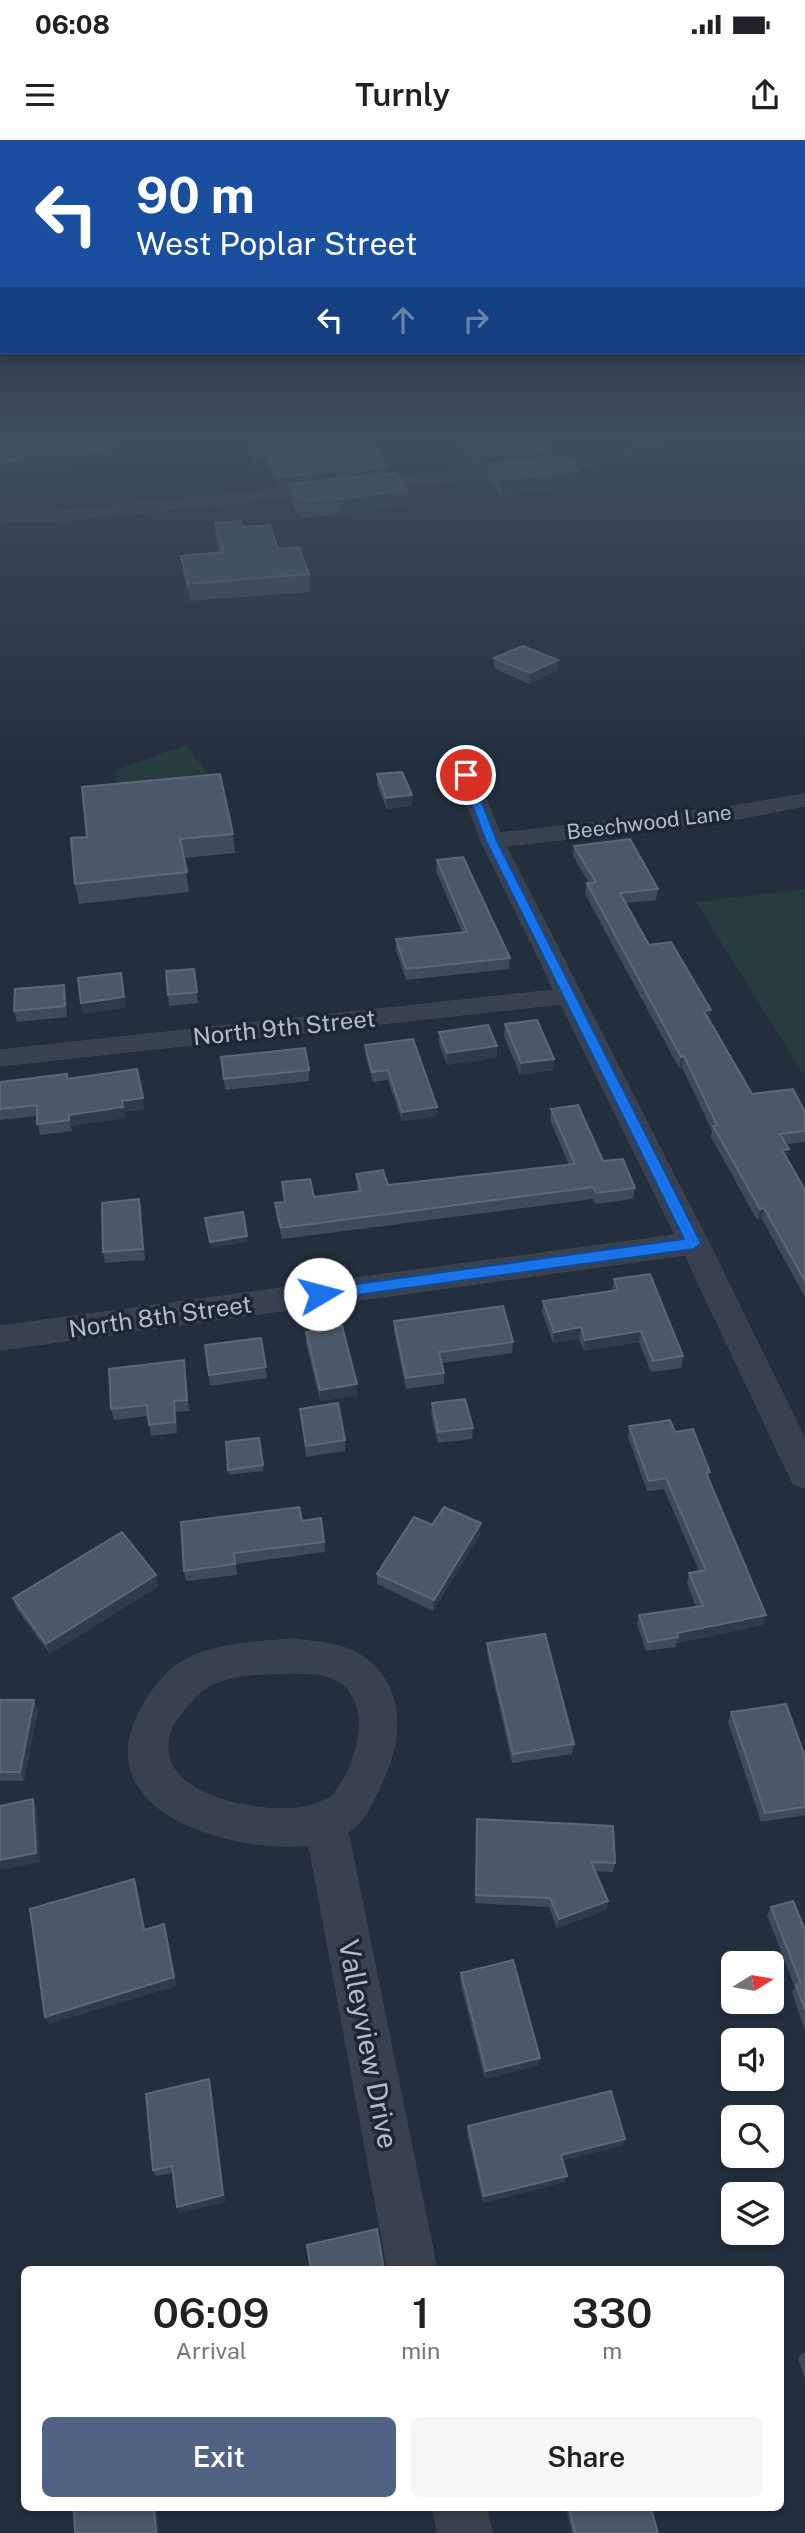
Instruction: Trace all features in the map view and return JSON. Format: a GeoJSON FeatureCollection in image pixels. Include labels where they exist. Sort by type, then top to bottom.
{"type":"FeatureCollection","features":[{"type":"Feature","properties":{"kind":"street"},"geometry":{"type":"LineString","coordinates":[[468,751],[466,775],[492,841],[694,1243],[805,1474]]}},
{"type":"Feature","properties":{"kind":"street","name":"Beechwood Lane"},"geometry":{"type":"LineString","coordinates":[[492,841],[728,814],[805,800]]}},
{"type":"Feature","properties":{"kind":"street","name":"North 9th Street"},"geometry":{"type":"LineString","coordinates":[[0,1058],[568,996]]}},
{"type":"Feature","properties":{"kind":"street","name":"North 8th Street"},"geometry":{"type":"LineString","coordinates":[[0,1338],[694,1243]]}},
{"type":"Feature","properties":{"kind":"street"},"geometry":{"type":"LineString","coordinates":[[292,1656],[343,1664],[371,1689],[382,1726],[372,1765],[344,1811],[325,1819],[304,1827],[243,1825],[190,1809],[167,1795],[148,1762],[148,1729],[167,1701],[197,1672],[247,1659],[292,1656]]}},
{"type":"Feature","properties":{"kind":"street","name":"Valleyview Drive"},"geometry":{"type":"LineString","coordinates":[[325,1819],[412,2266]]}},
{"type":"Feature","properties":{"kind":"street"},"geometry":{"type":"LineString","coordinates":[[461,2511],[465,2533]]}},
{"type":"Feature","properties":{"kind":"green space"},"geometry":{"type":"Polygon","coordinates":[[[186,745],[217,786],[118,796],[115,770],[186,745]]]}},
{"type":"Feature","properties":{"kind":"green space"},"geometry":{"type":"Polygon","coordinates":[[[805,889],[805,1077],[696,902],[805,889]]]}},
{"type":"Feature","properties":{"kind":"building"},"geometry":{"type":"Polygon","coordinates":[[[221,546],[277,546],[278,549],[299,547],[309,574],[188,584],[181,556],[223,552],[221,546]]]}},
{"type":"Feature","properties":{"kind":"building"},"geometry":{"type":"Polygon","coordinates":[[[523,646],[558,660],[530,673],[494,658],[523,646]]]}},
{"type":"Feature","properties":{"kind":"building"},"geometry":{"type":"Polygon","coordinates":[[[402,772],[412,795],[386,798],[377,774],[402,772]]]}},
{"type":"Feature","properties":{"kind":"building"},"geometry":{"type":"Polygon","coordinates":[[[220,774],[233,834],[180,839],[187,872],[75,884],[71,838],[87,837],[82,787],[220,774]]]}},
{"type":"Feature","properties":{"kind":"building"},"geometry":{"type":"Polygon","coordinates":[[[630,839],[658,889],[620,893],[649,945],[671,942],[711,1010],[704,1011],[752,1094],[793,1089],[805,1112],[805,1131],[780,1134],[789,1149],[782,1150],[805,1190],[805,1281],[713,1126],[717,1125],[684,1056],[681,1057],[587,883],[596,882],[574,846],[630,839]]]}},
{"type":"Feature","properties":{"kind":"building"},"geometry":{"type":"Polygon","coordinates":[[[463,857],[510,958],[406,969],[396,939],[467,932],[437,860],[463,857]]]}},
{"type":"Feature","properties":{"kind":"building"},"geometry":{"type":"Polygon","coordinates":[[[194,969],[197,992],[168,995],[166,971],[194,969]]]}},
{"type":"Feature","properties":{"kind":"building"},"geometry":{"type":"Polygon","coordinates":[[[121,973],[124,997],[81,1003],[78,978],[121,973]]]}},
{"type":"Feature","properties":{"kind":"building"},"geometry":{"type":"Polygon","coordinates":[[[64,985],[65,1006],[14,1011],[15,989],[64,985]]]}},
{"type":"Feature","properties":{"kind":"building"},"geometry":{"type":"Polygon","coordinates":[[[537,1020],[554,1059],[521,1063],[505,1024],[537,1020]]]}},
{"type":"Feature","properties":{"kind":"building"},"geometry":{"type":"Polygon","coordinates":[[[488,1025],[497,1046],[447,1053],[439,1032],[488,1025]]]}},
{"type":"Feature","properties":{"kind":"building"},"geometry":{"type":"Polygon","coordinates":[[[413,1039],[437,1107],[402,1112],[388,1070],[372,1072],[365,1045],[413,1039]]]}},
{"type":"Feature","properties":{"kind":"building"},"geometry":{"type":"Polygon","coordinates":[[[305,1048],[309,1070],[224,1079],[221,1057],[305,1048]]]}},
{"type":"Feature","properties":{"kind":"building"},"geometry":{"type":"Polygon","coordinates":[[[137,1069],[143,1098],[122,1101],[123,1107],[69,1115],[69,1120],[37,1124],[37,1105],[0,1109],[0,1082],[67,1074],[67,1079],[137,1069]]]}},
{"type":"Feature","properties":{"kind":"building"},"geometry":{"type":"Polygon","coordinates":[[[578,1105],[603,1161],[623,1159],[635,1188],[596,1193],[594,1187],[281,1228],[275,1203],[285,1202],[282,1182],[310,1179],[314,1197],[361,1191],[356,1174],[383,1170],[388,1185],[575,1164],[551,1109],[578,1105]]]}},
{"type":"Feature","properties":{"kind":"building"},"geometry":{"type":"Polygon","coordinates":[[[139,1199],[143,1249],[103,1252],[102,1203],[139,1199]]]}},
{"type":"Feature","properties":{"kind":"building"},"geometry":{"type":"Polygon","coordinates":[[[243,1212],[247,1236],[210,1242],[205,1218],[243,1212]]]}},
{"type":"Feature","properties":{"kind":"building"},"geometry":{"type":"Polygon","coordinates":[[[650,1274],[683,1356],[653,1361],[641,1331],[585,1340],[581,1327],[554,1332],[543,1301],[618,1290],[614,1279],[650,1274]]]}},
{"type":"Feature","properties":{"kind":"building"},"geometry":{"type":"Polygon","coordinates":[[[503,1306],[513,1342],[439,1352],[444,1373],[406,1378],[394,1321],[503,1306]]]}},
{"type":"Feature","properties":{"kind":"building"},"geometry":{"type":"Polygon","coordinates":[[[342,1326],[357,1384],[320,1390],[306,1332],[342,1326]]]}},
{"type":"Feature","properties":{"kind":"building"},"geometry":{"type":"Polygon","coordinates":[[[261,1338],[266,1367],[209,1375],[205,1345],[261,1338]]]}},
{"type":"Feature","properties":{"kind":"building"},"geometry":{"type":"Polygon","coordinates":[[[184,1360],[187,1400],[174,1401],[175,1422],[149,1425],[147,1405],[111,1409],[109,1369],[184,1360]]]}},
{"type":"Feature","properties":{"kind":"building"},"geometry":{"type":"Polygon","coordinates":[[[465,1399],[473,1428],[438,1432],[432,1403],[465,1399]]]}},
{"type":"Feature","properties":{"kind":"building"},"geometry":{"type":"Polygon","coordinates":[[[338,1403],[345,1440],[306,1446],[300,1409],[338,1403]]]}},
{"type":"Feature","properties":{"kind":"building"},"geometry":{"type":"Polygon","coordinates":[[[670,1420],[675,1432],[693,1429],[710,1472],[706,1473],[766,1615],[677,1633],[678,1637],[648,1642],[639,1615],[703,1606],[689,1573],[706,1570],[666,1478],[649,1481],[629,1426],[670,1420]]]}},
{"type":"Feature","properties":{"kind":"building"},"geometry":{"type":"Polygon","coordinates":[[[259,1438],[263,1465],[228,1470],[226,1442],[259,1438]]]}},
{"type":"Feature","properties":{"kind":"building"},"geometry":{"type":"Polygon","coordinates":[[[299,1507],[302,1521],[321,1518],[324,1542],[234,1553],[235,1564],[184,1571],[181,1522],[299,1507]]]}},
{"type":"Feature","properties":{"kind":"building"},"geometry":{"type":"Polygon","coordinates":[[[444,1507],[481,1523],[434,1600],[377,1574],[414,1517],[432,1525],[444,1507]]]}},
{"type":"Feature","properties":{"kind":"building"},"geometry":{"type":"Polygon","coordinates":[[[122,1532],[156,1575],[46,1644],[13,1598],[122,1532]]]}},
{"type":"Feature","properties":{"kind":"building"},"geometry":{"type":"Polygon","coordinates":[[[545,1634],[574,1744],[513,1754],[487,1643],[545,1634]]]}},
{"type":"Feature","properties":{"kind":"building"},"geometry":{"type":"Polygon","coordinates":[[[0,1700],[34,1700],[20,1772],[0,1772],[0,1700]]]}},
{"type":"Feature","properties":{"kind":"building"},"geometry":{"type":"Polygon","coordinates":[[[786,1704],[805,1757],[805,1807],[765,1813],[731,1712],[786,1704]]]}},
{"type":"Feature","properties":{"kind":"building"},"geometry":{"type":"Polygon","coordinates":[[[33,1799],[36,1853],[0,1860],[0,1806],[33,1799]]]}},
{"type":"Feature","properties":{"kind":"building"},"geometry":{"type":"Polygon","coordinates":[[[477,1819],[613,1826],[615,1863],[591,1862],[608,1901],[559,1919],[550,1898],[476,1895],[477,1819]]]}},
{"type":"Feature","properties":{"kind":"building"},"geometry":{"type":"Polygon","coordinates":[[[134,1879],[144,1930],[164,1924],[174,1977],[45,2017],[30,1909],[134,1879]]]}},
{"type":"Feature","properties":{"kind":"building"},"geometry":{"type":"Polygon","coordinates":[[[793,1901],[805,1930],[805,2010],[796,1985],[801,1984],[771,1907],[793,1901]]]}},
{"type":"Feature","properties":{"kind":"building"},"geometry":{"type":"Polygon","coordinates":[[[513,1960],[540,2058],[486,2071],[461,1973],[513,1960]]]}},
{"type":"Feature","properties":{"kind":"building"},"geometry":{"type":"Polygon","coordinates":[[[209,2079],[223,2195],[177,2207],[172,2166],[153,2170],[146,2094],[209,2079]]]}},
{"type":"Feature","properties":{"kind":"building"},"geometry":{"type":"Polygon","coordinates":[[[611,2091],[625,2139],[561,2155],[567,2176],[484,2196],[468,2126],[611,2091]]]}},
{"type":"Feature","properties":{"kind":"building"},"geometry":{"type":"Polygon","coordinates":[[[377,2229],[383,2266],[310,2266],[307,2245],[377,2229]]]}},
{"type":"Feature","properties":{"kind":"building"},"geometry":{"type":"Polygon","coordinates":[[[74,2511],[154,2511],[156,2533],[75,2533],[74,2511]]]}},
{"type":"Feature","properties":{"kind":"building"},"geometry":{"type":"Polygon","coordinates":[[[570,2511],[652,2511],[658,2533],[575,2533],[570,2511]]]}},
{"type":"Feature","properties":{"kind":"route"},"geometry":{"type":"LineString","coordinates":[[320,1294],[694,1243],[481,819],[466,775]]}}]}
